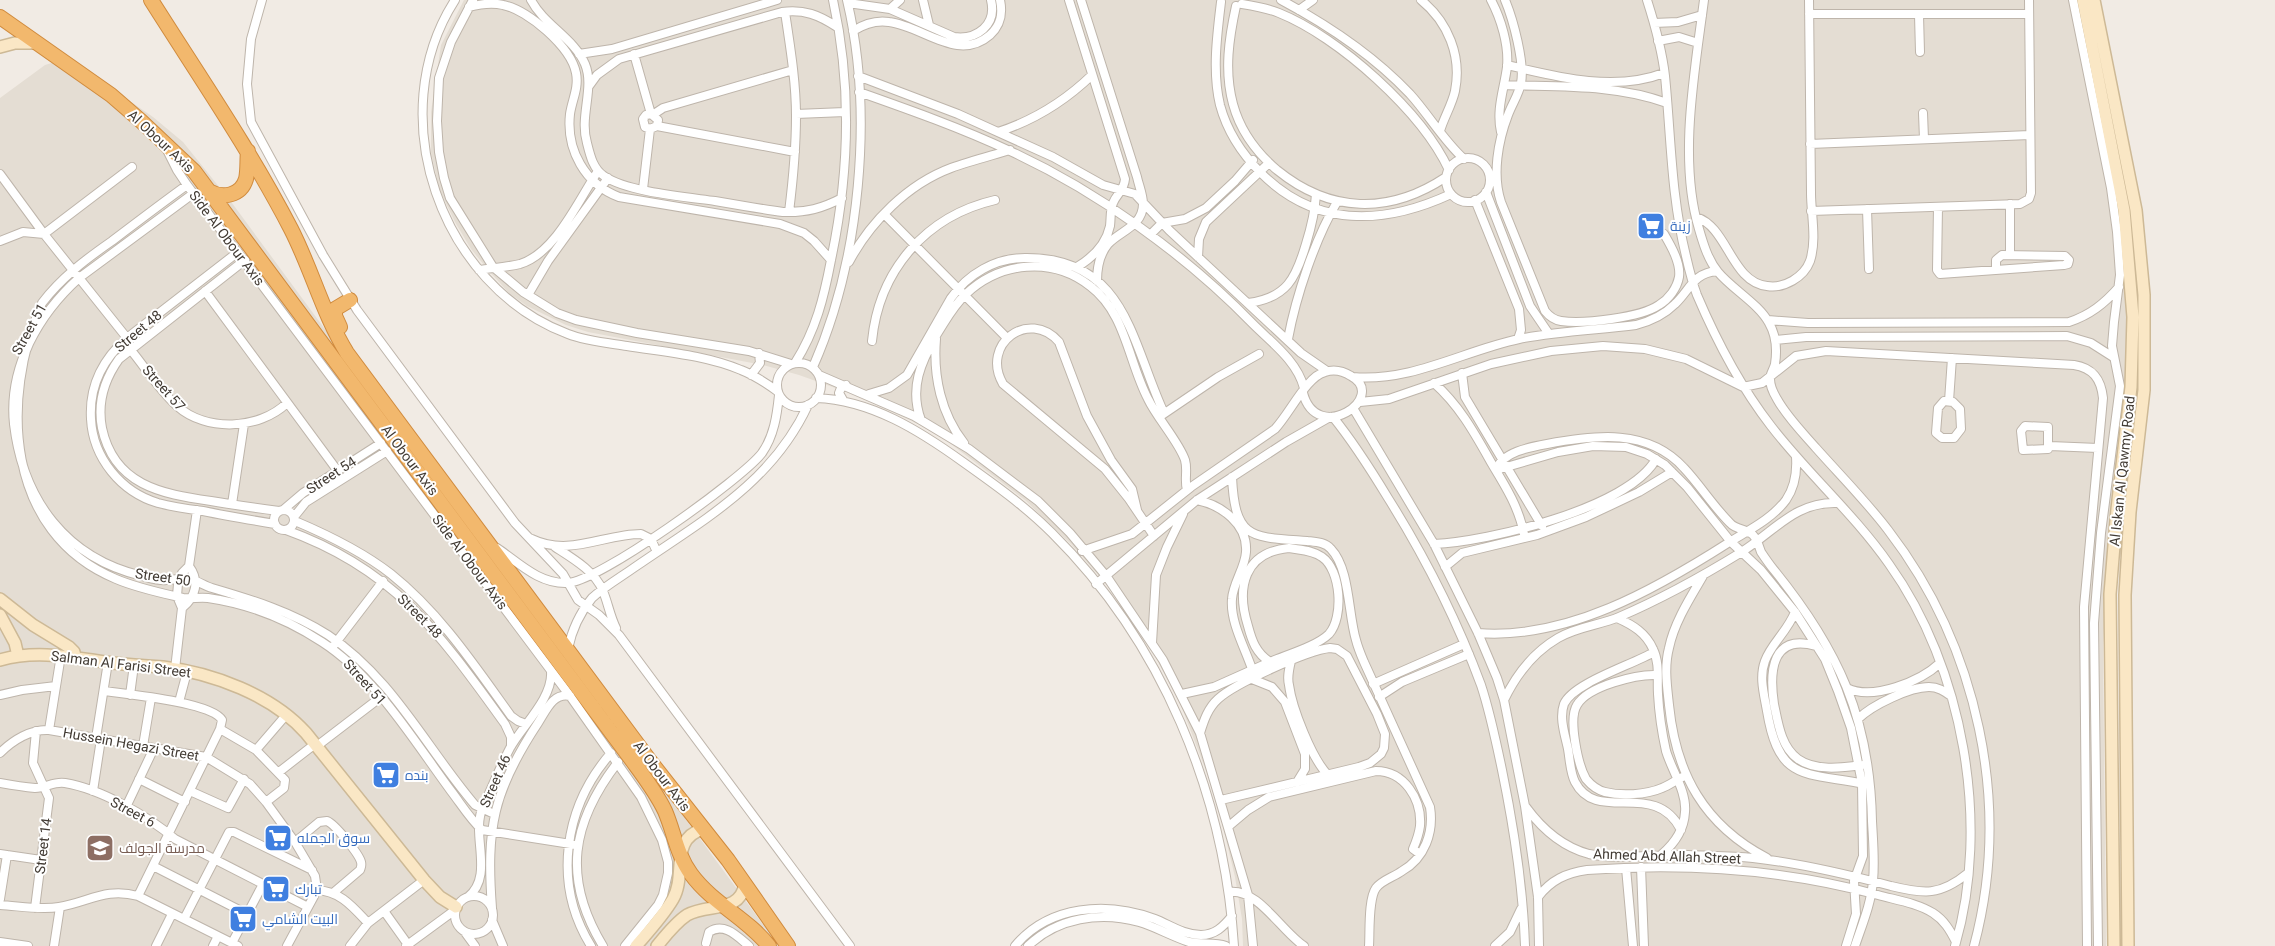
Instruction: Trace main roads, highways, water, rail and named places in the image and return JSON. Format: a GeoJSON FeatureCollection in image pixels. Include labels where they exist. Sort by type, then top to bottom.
{"type":"FeatureCollection","features":[{"type":"Feature","properties":{"kind":"highway","name":"Al Obour Axis"},"geometry":{"type":"LineString","coordinates":[[151,0],[248,150],[292,230],[334,331],[360,370],[745,884],[788,946]]}},
{"type":"Feature","properties":{"kind":"highway","name":"Al Obour Axis"},"geometry":{"type":"LineString","coordinates":[[0,17],[111,95],[194,171],[510,605],[654,792],[667,817],[680,855],[702,887],[722,906],[754,930],[769,946]]}},
{"type":"Feature","properties":{"kind":"highway"},"geometry":{"type":"LineString","coordinates":[[209,191],[222,196],[228,196],[240,189],[246,178],[248,150]]}},
{"type":"Feature","properties":{"kind":"highway"},"geometry":{"type":"LineString","coordinates":[[350,300],[338,306],[334,314],[359,359],[360,370]]}},
{"type":"Feature","properties":{"kind":"main road","name":"Al Iskan Al Qawmy Road"},"geometry":{"type":"LineString","coordinates":[[2083,0],[2119,175],[2133,302],[2131,387],[2117,508],[2110,594],[2114,946]]}},
{"type":"Feature","properties":{"kind":"main road","name":"Al Iskan Al Qawmy Road"},"geometry":{"type":"LineString","coordinates":[[2094,0],[2136,210],[2144,295],[2144,390],[2125,571],[2128,946]]}},
{"type":"Feature","properties":{"kind":"main road"},"geometry":{"type":"LineString","coordinates":[[0,47],[15,43],[34,42]]}},
{"type":"Feature","properties":{"kind":"main road"},"geometry":{"type":"LineString","coordinates":[[0,599],[33,625],[69,648],[74,652],[75,656]]}},
{"type":"Feature","properties":{"kind":"main road"},"geometry":{"type":"LineString","coordinates":[[0,616],[15,643],[18,656]]}},
{"type":"Feature","properties":{"kind":"main road","name":"Salman Al Farisi Street"},"geometry":{"type":"LineString","coordinates":[[2,656],[75,656],[108,662],[181,670],[249,693],[287,714],[316,745],[424,880],[440,897],[456,909]]}},
{"type":"Feature","properties":{"kind":"main road"},"geometry":{"type":"LineString","coordinates":[[2112,810],[2126,810]]}},
{"type":"Feature","properties":{"kind":"main road"},"geometry":{"type":"LineString","coordinates":[[636,946],[674,897],[684,841],[696,831],[703,829]]}},
{"type":"Feature","properties":{"kind":"main road"},"geometry":{"type":"LineString","coordinates":[[657,946],[678,922],[688,915],[699,910],[735,902],[740,897],[745,884]]}},
{"type":"Feature","properties":{"kind":"place","name":"زينة"},"geometry":{"type":"Point","coordinates":[1651,226]}},
{"type":"Feature","properties":{"kind":"place","name":"بنده"},"geometry":{"type":"Point","coordinates":[386,775]}},
{"type":"Feature","properties":{"kind":"place","name":"سوق الجمله"},"geometry":{"type":"Point","coordinates":[278,838]}},
{"type":"Feature","properties":{"kind":"place","name":"مدرسة الجولف"},"geometry":{"type":"Point","coordinates":[100,848]}},
{"type":"Feature","properties":{"kind":"place","name":"تبارك"},"geometry":{"type":"Point","coordinates":[276,889]}},
{"type":"Feature","properties":{"kind":"place","name":"البيت الشامي"},"geometry":{"type":"Point","coordinates":[243,919]}}]}
